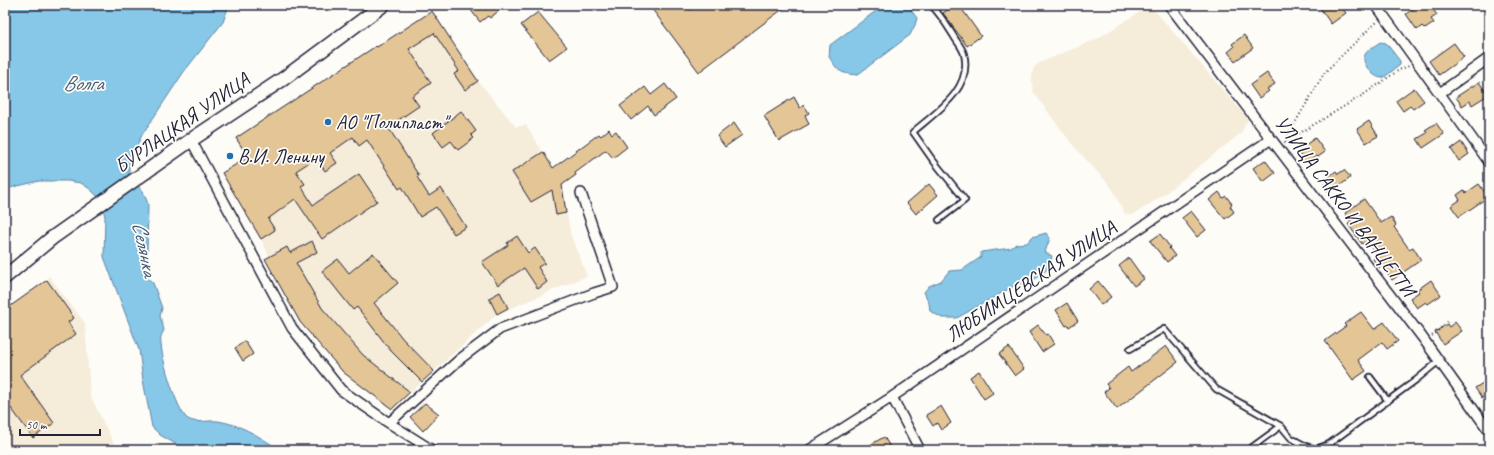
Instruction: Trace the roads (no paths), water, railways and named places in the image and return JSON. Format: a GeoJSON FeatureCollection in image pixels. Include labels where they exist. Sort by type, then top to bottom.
{"type":"FeatureCollection","features":[{"type":"Feature","properties":{"kind":"main road","name":"БУРЛАЦКАЯ УЛИЦА"},"geometry":{"type":"LineString","coordinates":[[5,277],[52,238],[191,140],[283,78],[383,5]]}},
{"type":"Feature","properties":{"kind":"street","name":"УЛИЦА САККО И ВАНЦЕТТИ"},"geometry":{"type":"LineString","coordinates":[[1169,5],[1271,139],[1281,145],[1489,431]]}},
{"type":"Feature","properties":{"kind":"street"},"geometry":{"type":"LineString","coordinates":[[1376,5],[1489,162]]}},
{"type":"Feature","properties":{"kind":"street"},"geometry":{"type":"LineString","coordinates":[[1440,93],[1489,58]]}},
{"type":"Feature","properties":{"kind":"street","name":"ЛЮБИМЦЕВСКАЯ УЛИЦА"},"geometry":{"type":"LineString","coordinates":[[809,450],[892,397],[1271,139]]}},
{"type":"Feature","properties":{"kind":"street"},"geometry":{"type":"LineString","coordinates":[[191,140],[292,328],[341,390],[432,450]]}},
{"type":"Feature","properties":{"kind":"street"},"geometry":{"type":"LineString","coordinates":[[389,423],[460,359],[500,328],[613,287],[582,193]]}},
{"type":"Feature","properties":{"kind":"street"},"geometry":{"type":"LineString","coordinates":[[892,397],[920,450]]}},
{"type":"Feature","properties":{"kind":"lane"},"geometry":{"type":"LineString","coordinates":[[931,5],[939,13],[964,52],[966,70],[961,84],[946,104],[913,132],[932,159],[965,200],[939,220]]}},
{"type":"Feature","properties":{"kind":"lane"},"geometry":{"type":"LineString","coordinates":[[1130,349],[1164,329],[1216,389],[1281,426],[1291,438],[1306,446],[1316,449],[1329,444],[1416,380],[1439,361]]}},
{"type":"Feature","properties":{"kind":"lane"},"geometry":{"type":"LineString","coordinates":[[1370,376],[1388,401]]}},
{"type":"Feature","properties":{"kind":"lane"},"geometry":{"type":"LineString","coordinates":[[1248,450],[1281,426]]}},
{"type":"Feature","properties":{"kind":"water","name":"Волга"},"geometry":{"type":"Polygon","coordinates":[[[5,5],[229,5],[223,22],[183,73],[142,135],[129,162],[129,176],[143,191],[148,204],[147,256],[140,260],[144,275],[153,283],[162,308],[160,316],[164,330],[161,336],[162,354],[169,380],[179,405],[188,419],[199,422],[218,421],[234,425],[248,430],[274,446],[276,450],[186,450],[160,435],[152,427],[139,350],[104,257],[105,217],[103,207],[98,197],[81,183],[68,181],[39,181],[5,189],[5,5]]]}},
{"type":"Feature","properties":{"kind":"water"},"geometry":{"type":"Polygon","coordinates":[[[884,5],[908,6],[917,18],[910,35],[857,75],[840,71],[829,57],[830,45],[884,5]]]}},
{"type":"Feature","properties":{"kind":"water"},"geometry":{"type":"Polygon","coordinates":[[[1380,42],[1386,43],[1400,61],[1400,65],[1383,78],[1373,74],[1367,68],[1364,61],[1365,55],[1370,48],[1380,42]]]}},
{"type":"Feature","properties":{"kind":"water"},"geometry":{"type":"Polygon","coordinates":[[[1046,233],[1050,238],[1045,252],[1052,256],[1049,268],[1035,279],[1014,286],[957,318],[942,318],[930,311],[929,303],[924,292],[929,286],[941,281],[949,271],[962,270],[981,257],[981,252],[1011,248],[1016,244],[1027,243],[1032,237],[1046,233]]]}},
{"type":"Feature","properties":{"kind":"place","name":"АО \"Полипласт\""},"geometry":{"type":"Point","coordinates":[328,122]}},
{"type":"Feature","properties":{"kind":"place","name":"В.И. Ленину"},"geometry":{"type":"Point","coordinates":[230,156]}},
{"type":"Feature","properties":{"kind":"water label","name":"Селянка"},"geometry":{"type":"Point","coordinates":[145,249]}}]}
